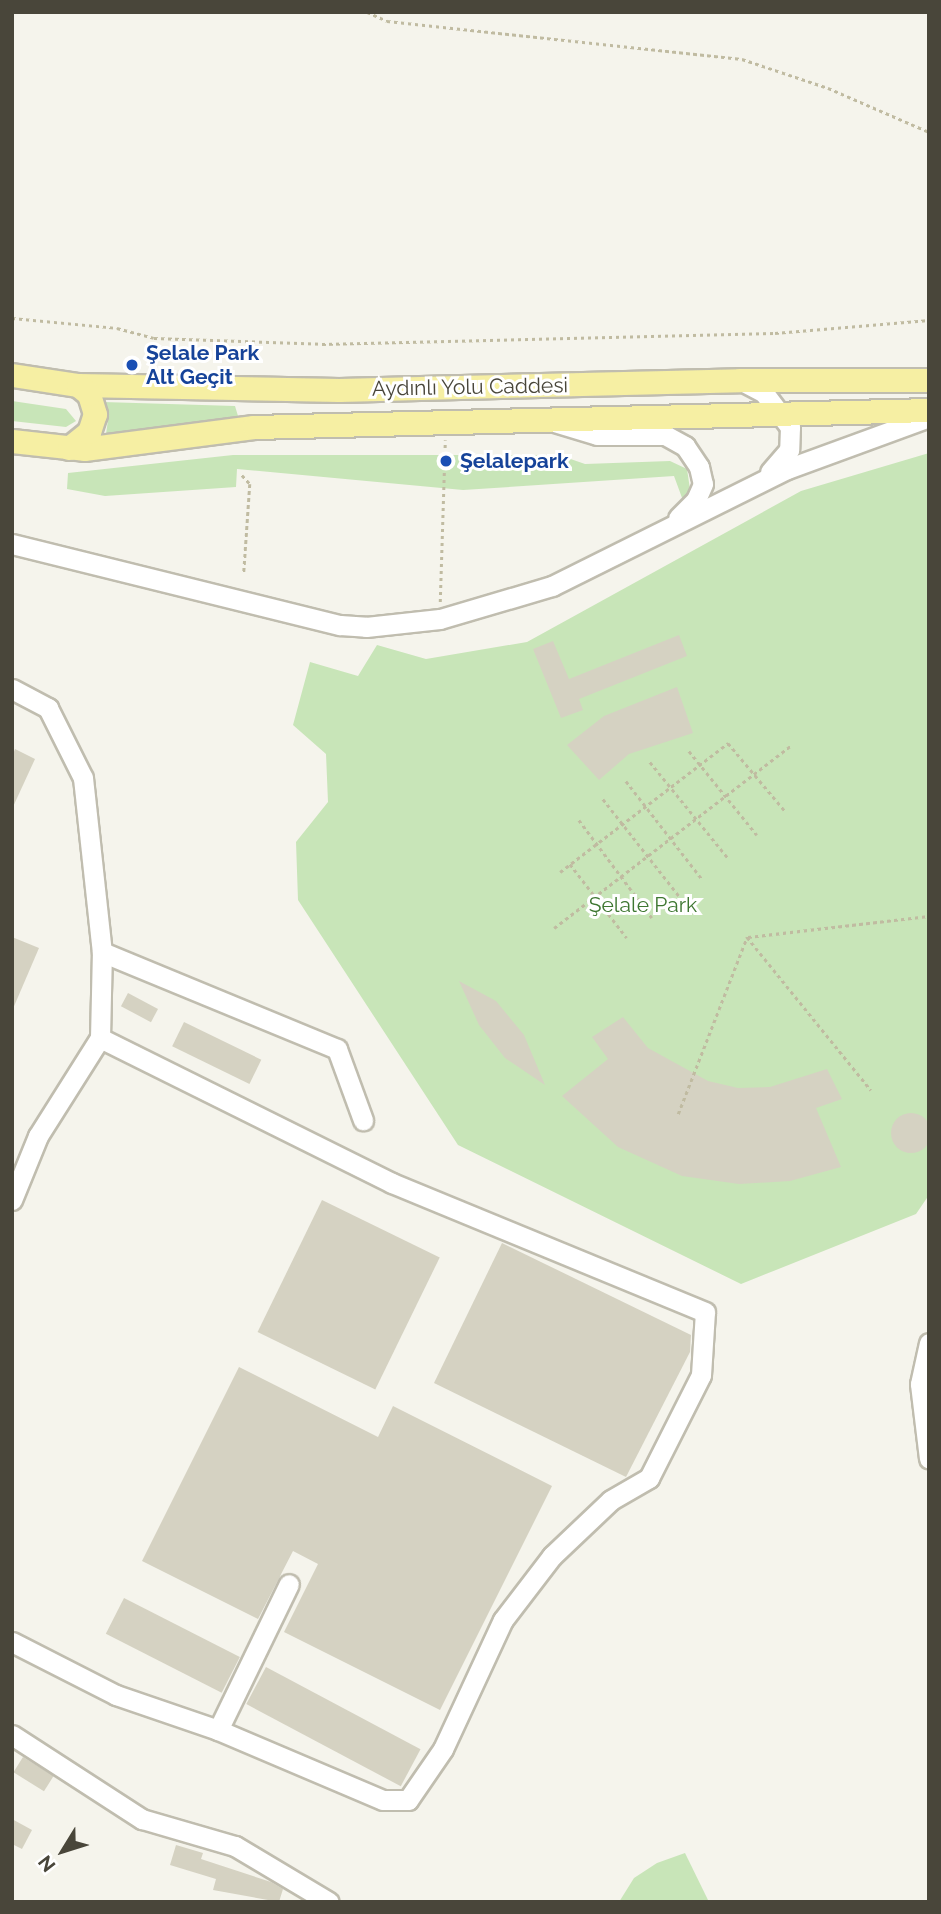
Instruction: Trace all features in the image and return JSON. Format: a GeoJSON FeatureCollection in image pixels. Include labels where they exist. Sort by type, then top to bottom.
{"type":"FeatureCollection","features":[{"type":"Feature","properties":{"kind":"main road","name":"Aydınlı Yolu Caddesi"},"geometry":{"type":"LineString","coordinates":[[12,375],[78,385],[339,390],[740,380],[929,380]]}},
{"type":"Feature","properties":{"kind":"main road"},"geometry":{"type":"LineString","coordinates":[[69,448],[89,432],[95,414],[89,394],[78,385]]}},
{"type":"Feature","properties":{"kind":"main road","name":"Aydınlı Yolu Caddesi"},"geometry":{"type":"LineString","coordinates":[[12,441],[69,448],[99,448],[254,427],[929,410]]}},
{"type":"Feature","properties":{"kind":"street"},"geometry":{"type":"LineString","coordinates":[[740,380],[764,393],[784,415]]}},
{"type":"Feature","properties":{"kind":"street","name":"Aydınlı Yolu Caddesi"},"geometry":{"type":"LineString","coordinates":[[749,487],[789,450],[792,435],[784,415]]}},
{"type":"Feature","properties":{"kind":"street","name":"Aydınlı Yolu Caddesi"},"geometry":{"type":"LineString","coordinates":[[12,544],[340,625],[440,618],[552,586],[659,535],[749,487],[835,448],[929,417]]}},
{"type":"Feature","properties":{"kind":"street","name":"Aydınlı Yolu Caddesi"},"geometry":{"type":"LineString","coordinates":[[550,421],[597,435],[665,436],[685,446],[699,467],[701,492],[659,535]]}},
{"type":"Feature","properties":{"kind":"street"},"geometry":{"type":"LineString","coordinates":[[12,689],[48,708],[83,778],[102,952],[100,1038],[38,1136],[12,1200]]}},
{"type":"Feature","properties":{"kind":"street"},"geometry":{"type":"LineString","coordinates":[[102,952],[337,1049],[363,1120]]}},
{"type":"Feature","properties":{"kind":"street"},"geometry":{"type":"LineString","coordinates":[[12,1642],[116,1695],[218,1730],[383,1800],[408,1800],[443,1749],[503,1620],[552,1556],[611,1500],[649,1478],[701,1375],[705,1312],[392,1183],[100,1038]]}},
{"type":"Feature","properties":{"kind":"street"},"geometry":{"type":"LineString","coordinates":[[929,1343],[920,1384],[929,1458]]}},
{"type":"Feature","properties":{"kind":"street"},"geometry":{"type":"LineString","coordinates":[[218,1730],[289,1584]]}},
{"type":"Feature","properties":{"kind":"street"},"geometry":{"type":"LineString","coordinates":[[12,1735],[142,1819],[235,1846],[329,1902]]}},
{"type":"Feature","properties":{"kind":"path"},"geometry":{"type":"LineString","coordinates":[[367,12],[387,20],[743,59],[828,88],[929,132]]}},
{"type":"Feature","properties":{"kind":"path"},"geometry":{"type":"LineString","coordinates":[[12,318],[117,328],[154,338],[322,344],[775,333],[929,320]]}},
{"type":"Feature","properties":{"kind":"path"},"geometry":{"type":"LineString","coordinates":[[440,618],[446,456]]}},
{"type":"Feature","properties":{"kind":"path"},"geometry":{"type":"LineString","coordinates":[[242,475],[250,484],[244,573]]}},
{"type":"Feature","properties":{"kind":"path"},"geometry":{"type":"LineString","coordinates":[[560,872],[728,743],[786,812]]}},
{"type":"Feature","properties":{"kind":"path"},"geometry":{"type":"LineString","coordinates":[[554,928],[790,746]]}},
{"type":"Feature","properties":{"kind":"path"},"geometry":{"type":"LineString","coordinates":[[689,751],[757,835]]}},
{"type":"Feature","properties":{"kind":"path"},"geometry":{"type":"LineString","coordinates":[[650,762],[729,858]]}},
{"type":"Feature","properties":{"kind":"path"},"geometry":{"type":"LineString","coordinates":[[625,781],[702,879]]}},
{"type":"Feature","properties":{"kind":"path"},"geometry":{"type":"LineString","coordinates":[[603,799],[679,896]]}},
{"type":"Feature","properties":{"kind":"path"},"geometry":{"type":"LineString","coordinates":[[579,820],[652,918]]}},
{"type":"Feature","properties":{"kind":"path"},"geometry":{"type":"LineString","coordinates":[[570,864],[626,938]]}},
{"type":"Feature","properties":{"kind":"path"},"geometry":{"type":"LineString","coordinates":[[747,937],[929,916]]}},
{"type":"Feature","properties":{"kind":"path"},"geometry":{"type":"LineString","coordinates":[[747,937],[871,1090]]}},
{"type":"Feature","properties":{"kind":"path"},"geometry":{"type":"LineString","coordinates":[[678,1114],[747,937]]}},
{"type":"Feature","properties":{"kind":"green space"},"geometry":{"type":"Polygon","coordinates":[[[12,401],[66,409],[76,421],[66,427],[12,421],[12,401]]]}},
{"type":"Feature","properties":{"kind":"green space"},"geometry":{"type":"Polygon","coordinates":[[[103,402],[235,406],[238,416],[106,434],[109,413],[103,402]]]}},
{"type":"Feature","properties":{"kind":"green space","name":"Şelale Park"},"geometry":{"type":"Polygon","coordinates":[[[929,453],[929,1195],[916,1214],[741,1284],[458,1145],[298,900],[296,842],[328,802],[326,754],[293,725],[310,662],[358,676],[377,645],[426,659],[527,642],[801,491],[929,453]]]}},
{"type":"Feature","properties":{"kind":"green space"},"geometry":{"type":"Polygon","coordinates":[[[233,455],[559,455],[585,464],[670,461],[687,469],[691,496],[685,506],[674,476],[463,490],[237,469],[236,487],[105,496],[67,489],[68,473],[233,455]]]}},
{"type":"Feature","properties":{"kind":"green space"},"geometry":{"type":"Polygon","coordinates":[[[685,1853],[709,1902],[619,1902],[634,1878],[657,1863],[685,1853]]]}},
{"type":"Feature","properties":{"kind":"building"},"geometry":{"type":"Polygon","coordinates":[[[679,635],[687,656],[579,699],[583,710],[561,718],[533,649],[553,641],[569,679],[679,635]]]}},
{"type":"Feature","properties":{"kind":"building"},"geometry":{"type":"Polygon","coordinates":[[[677,687],[693,733],[629,754],[599,780],[567,745],[604,716],[677,687]]]}},
{"type":"Feature","properties":{"kind":"building"},"geometry":{"type":"Polygon","coordinates":[[[15,749],[35,759],[12,809],[12,757],[15,749]]]}},
{"type":"Feature","properties":{"kind":"building"},"geometry":{"type":"Polygon","coordinates":[[[12,937],[39,948],[12,1011],[12,937]]]}},
{"type":"Feature","properties":{"kind":"building"},"geometry":{"type":"Polygon","coordinates":[[[459,981],[496,1001],[524,1035],[545,1085],[505,1058],[479,1025],[459,981]]]}},
{"type":"Feature","properties":{"kind":"building"},"geometry":{"type":"Polygon","coordinates":[[[128,993],[158,1009],[151,1022],[121,1006],[128,993]]]}},
{"type":"Feature","properties":{"kind":"building"},"geometry":{"type":"Polygon","coordinates":[[[623,1017],[648,1048],[708,1081],[738,1088],[770,1087],[827,1069],[842,1099],[816,1108],[841,1167],[790,1181],[739,1184],[682,1176],[618,1147],[562,1096],[608,1059],[592,1037],[623,1017]]]}},
{"type":"Feature","properties":{"kind":"building"},"geometry":{"type":"Polygon","coordinates":[[[184,1022],[261,1060],[249,1084],[172,1046],[184,1022]]]}},
{"type":"Feature","properties":{"kind":"building"},"geometry":{"type":"Polygon","coordinates":[[[911,1113],[925,1119],[931,1133],[925,1147],[911,1153],[897,1147],[891,1133],[897,1119],[911,1113]]]}},
{"type":"Feature","properties":{"kind":"building"},"geometry":{"type":"Polygon","coordinates":[[[322,1200],[440,1257],[375,1390],[258,1332],[322,1200]]]}},
{"type":"Feature","properties":{"kind":"building"},"geometry":{"type":"Polygon","coordinates":[[[502,1243],[691,1335],[690,1352],[626,1477],[434,1383],[502,1243]]]}},
{"type":"Feature","properties":{"kind":"building"},"geometry":{"type":"Polygon","coordinates":[[[239,1367],[378,1437],[393,1406],[552,1486],[440,1710],[284,1632],[318,1564],[293,1551],[258,1619],[142,1561],[239,1367]]]}},
{"type":"Feature","properties":{"kind":"building"},"geometry":{"type":"Polygon","coordinates":[[[124,1598],[240,1657],[222,1693],[106,1634],[124,1598]]]}},
{"type":"Feature","properties":{"kind":"building"},"geometry":{"type":"Polygon","coordinates":[[[266,1667],[421,1749],[401,1786],[246,1704],[266,1667]]]}},
{"type":"Feature","properties":{"kind":"building"},"geometry":{"type":"Polygon","coordinates":[[[23,1757],[54,1776],[44,1791],[13,1772],[23,1757]]]}},
{"type":"Feature","properties":{"kind":"building"},"geometry":{"type":"Polygon","coordinates":[[[12,1819],[32,1830],[22,1849],[12,1844],[12,1819]]]}},
{"type":"Feature","properties":{"kind":"building"},"geometry":{"type":"Polygon","coordinates":[[[176,1845],[203,1853],[201,1859],[271,1882],[283,1889],[279,1902],[213,1890],[216,1879],[170,1865],[176,1845]]]}},
{"type":"Feature","properties":{"kind":"place","name":"Şelale Park Alt Geçit"},"geometry":{"type":"Point","coordinates":[132,365]}},
{"type":"Feature","properties":{"kind":"place","name":"Şelalepark"},"geometry":{"type":"Point","coordinates":[446,461]}}]}
